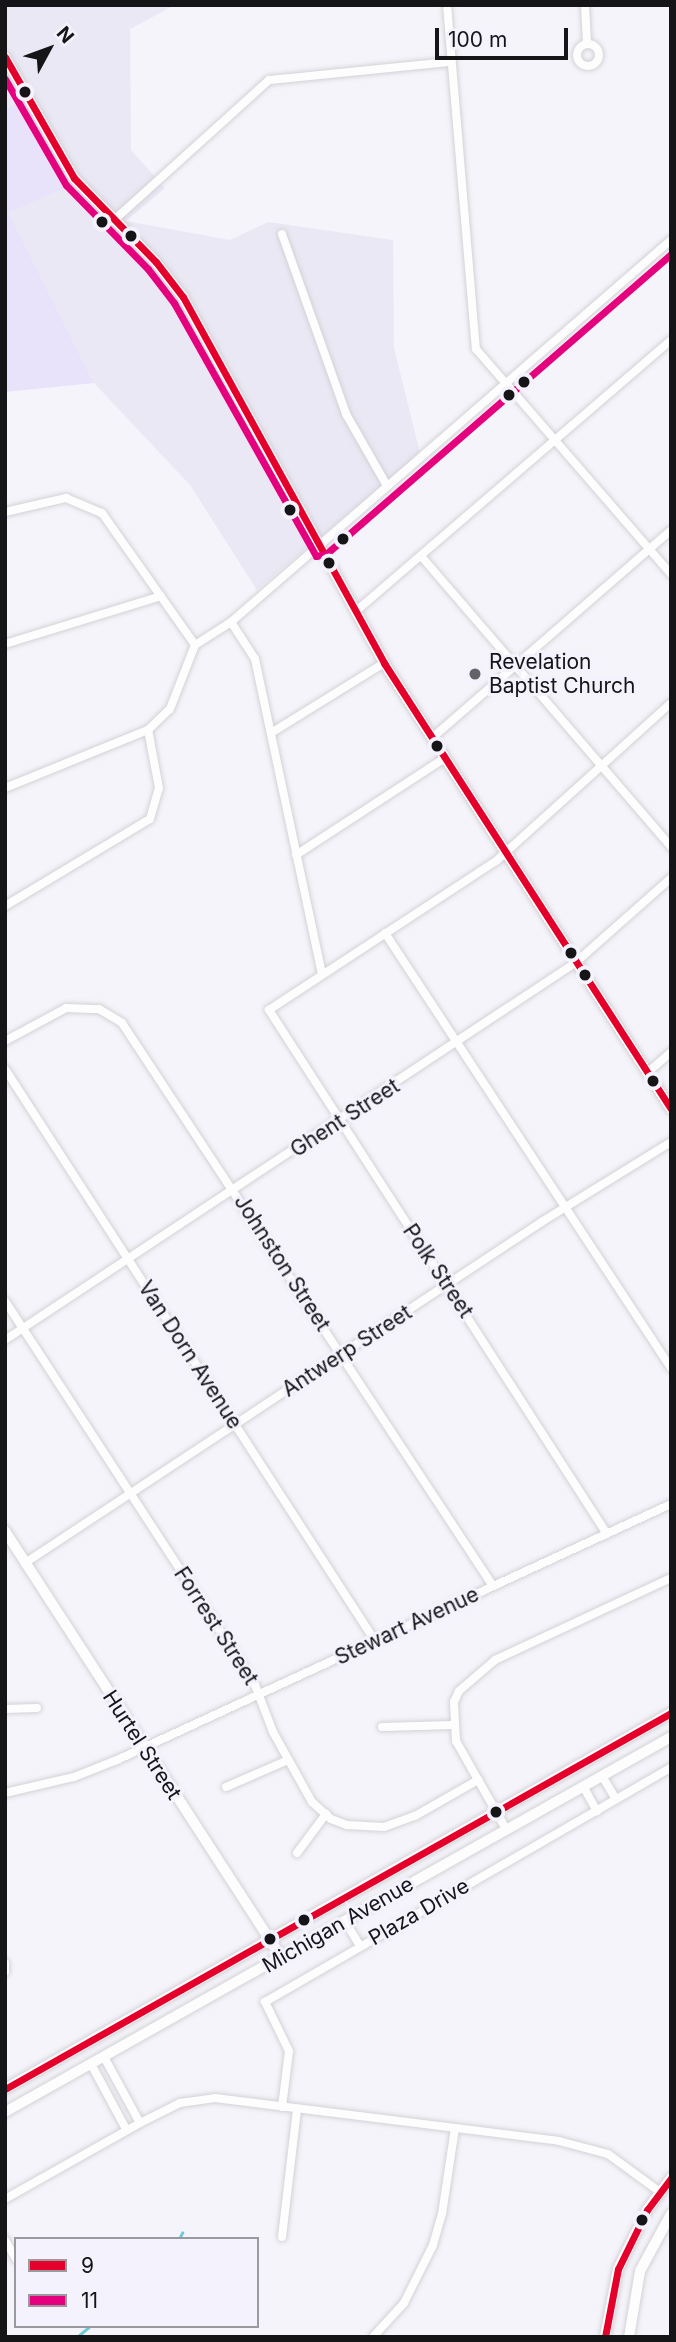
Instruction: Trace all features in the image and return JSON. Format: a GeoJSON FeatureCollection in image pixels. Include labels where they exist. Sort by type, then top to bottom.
{"type":"FeatureCollection","features":[{"type":"Feature","properties":{"kind":"main road","name":"Michigan Avenue"},"geometry":{"type":"LineString","coordinates":[[5,2089],[671,1713]]}},
{"type":"Feature","properties":{"kind":"main road","name":"Michigan Avenue"},"geometry":{"type":"LineString","coordinates":[[5,2112],[671,1737]]}},
{"type":"Feature","properties":{"kind":"street"},"geometry":{"type":"LineString","coordinates":[[447,5],[476,349],[504,385],[671,574]]}},
{"type":"Feature","properties":{"kind":"street"},"geometry":{"type":"LineString","coordinates":[[585,5],[587,44]]}},
{"type":"Feature","properties":{"kind":"street"},"geometry":{"type":"LineString","coordinates":[[5,57],[74,178],[113,221],[156,262],[183,297],[384,663],[671,1109]]}},
{"type":"Feature","properties":{"kind":"street"},"geometry":{"type":"LineString","coordinates":[[113,221],[269,80],[450,62]]}},
{"type":"Feature","properties":{"kind":"street"},"geometry":{"type":"LineString","coordinates":[[282,234],[346,414],[387,486]]}},
{"type":"Feature","properties":{"kind":"street"},"geometry":{"type":"LineString","coordinates":[[5,788],[148,730],[170,709],[195,645],[231,622],[671,240]]}},
{"type":"Feature","properties":{"kind":"street"},"geometry":{"type":"LineString","coordinates":[[355,612],[671,340]]}},
{"type":"Feature","properties":{"kind":"street"},"geometry":{"type":"LineString","coordinates":[[5,512],[66,498],[102,513],[195,645]]}},
{"type":"Feature","properties":{"kind":"street"},"geometry":{"type":"LineString","coordinates":[[432,738],[671,530]]}},
{"type":"Feature","properties":{"kind":"street"},"geometry":{"type":"LineString","coordinates":[[421,556],[671,847]]}},
{"type":"Feature","properties":{"kind":"street"},"geometry":{"type":"LineString","coordinates":[[5,643],[161,596]]}},
{"type":"Feature","properties":{"kind":"street"},"geometry":{"type":"LineString","coordinates":[[231,622],[255,659],[323,974],[496,861],[505,850],[671,703]]}},
{"type":"Feature","properties":{"kind":"street"},"geometry":{"type":"LineString","coordinates":[[271,733],[384,663]]}},
{"type":"Feature","properties":{"kind":"street"},"geometry":{"type":"LineString","coordinates":[[5,906],[150,819],[159,788],[148,730]]}},
{"type":"Feature","properties":{"kind":"street"},"geometry":{"type":"LineString","coordinates":[[296,855],[445,758]]}},
{"type":"Feature","properties":{"kind":"street","name":"Ghent Street"},"geometry":{"type":"LineString","coordinates":[[5,1340],[459,1044],[575,963],[671,877]]}},
{"type":"Feature","properties":{"kind":"street"},"geometry":{"type":"LineString","coordinates":[[385,933],[671,1368]]}},
{"type":"Feature","properties":{"kind":"street","name":"Polk Street"},"geometry":{"type":"LineString","coordinates":[[323,974],[270,1009],[607,1534]]}},
{"type":"Feature","properties":{"kind":"street","name":"Johnston Street"},"geometry":{"type":"LineString","coordinates":[[5,1041],[66,1008],[99,1009],[133,1035],[493,1586]]}},
{"type":"Feature","properties":{"kind":"street"},"geometry":{"type":"LineString","coordinates":[[647,1073],[671,1052]]}},
{"type":"Feature","properties":{"kind":"street","name":"Van Dorn Avenue"},"geometry":{"type":"LineString","coordinates":[[5,1069],[375,1641]]}},
{"type":"Feature","properties":{"kind":"street","name":"Antwerp Street"},"geometry":{"type":"LineString","coordinates":[[25,1563],[566,1207],[671,1142]]}},
{"type":"Feature","properties":{"kind":"street","name":"Forrest Street"},"geometry":{"type":"LineString","coordinates":[[5,1301],[259,1694],[288,1760],[312,1802],[326,1814]]}},
{"type":"Feature","properties":{"kind":"street","name":"Stewart Avenue"},"geometry":{"type":"LineString","coordinates":[[5,1793],[74,1777],[142,1748],[671,1504]]}},
{"type":"Feature","properties":{"kind":"street","name":"Hurtel Street"},"geometry":{"type":"LineString","coordinates":[[5,1531],[142,1748],[281,1957]]}},
{"type":"Feature","properties":{"kind":"street"},"geometry":{"type":"LineString","coordinates":[[506,1829],[456,1741],[453,1725],[459,1690],[495,1660],[671,1578]]}},
{"type":"Feature","properties":{"kind":"street"},"geometry":{"type":"LineString","coordinates":[[5,1709],[37,1708]]}},
{"type":"Feature","properties":{"kind":"street"},"geometry":{"type":"LineString","coordinates":[[382,1727],[453,1725]]}},
{"type":"Feature","properties":{"kind":"street"},"geometry":{"type":"LineString","coordinates":[[226,1787],[288,1760]]}},
{"type":"Feature","properties":{"kind":"street","name":"Plaza Drive"},"geometry":{"type":"LineString","coordinates":[[282,2107],[289,2051],[265,2002],[671,1768]]}},
{"type":"Feature","properties":{"kind":"street"},"geometry":{"type":"LineString","coordinates":[[602,1776],[617,1799]]}},
{"type":"Feature","properties":{"kind":"street"},"geometry":{"type":"LineString","coordinates":[[297,1853],[326,1814],[347,1825],[384,1827],[415,1816],[478,1780]]}},
{"type":"Feature","properties":{"kind":"street"},"geometry":{"type":"LineString","coordinates":[[583,1786],[597,1811]]}},
{"type":"Feature","properties":{"kind":"street"},"geometry":{"type":"LineString","coordinates":[[345,1921],[360,1946]]}},
{"type":"Feature","properties":{"kind":"street"},"geometry":{"type":"LineString","coordinates":[[5,1963],[5,1972]]}},
{"type":"Feature","properties":{"kind":"street"},"geometry":{"type":"LineString","coordinates":[[104,2057],[140,2123]]}},
{"type":"Feature","properties":{"kind":"street"},"geometry":{"type":"LineString","coordinates":[[91,2064],[126,2129]]}},
{"type":"Feature","properties":{"kind":"street"},"geometry":{"type":"LineString","coordinates":[[5,2199],[126,2129],[180,2103],[215,2098],[559,2141],[608,2154],[660,2192]]}},
{"type":"Feature","properties":{"kind":"street"},"geometry":{"type":"LineString","coordinates":[[282,2237],[297,2109]]}},
{"type":"Feature","properties":{"kind":"street"},"geometry":{"type":"LineString","coordinates":[[373,2337],[404,2303],[433,2245],[442,2214],[454,2128]]}},
{"type":"Feature","properties":{"kind":"street"},"geometry":{"type":"LineString","coordinates":[[605,2337],[618,2269],[660,2192],[671,2178]]}},
{"type":"Feature","properties":{"kind":"street"},"geometry":{"type":"LineString","coordinates":[[629,2337],[640,2272],[671,2214]]}},
{"type":"Feature","properties":{"kind":"street"},"geometry":{"type":"LineString","coordinates":[[5,2240],[14,2256]]}},
{"type":"Feature","properties":{"kind":"shaded area"},"geometry":{"type":"Polygon","coordinates":[[[5,5],[175,5],[130,29],[131,150],[165,188],[126,221],[230,240],[268,222],[393,240],[394,348],[420,453],[257,590],[190,485],[94,383],[9,213],[73,183],[24,100],[5,110],[5,5]]]}},
{"type":"Feature","properties":{"kind":"shaded area"},"geometry":{"type":"Polygon","coordinates":[[[28,97],[77,182],[9,213],[94,383],[5,392],[5,110],[28,97]]]}},
{"type":"Feature","properties":{"kind":"waterway"},"geometry":{"type":"LineString","coordinates":[[180,2237],[182,2233]]}},
{"type":"Feature","properties":{"kind":"waterway"},"geometry":{"type":"LineString","coordinates":[[77,2337],[88,2328]]}},
{"type":"Feature","properties":{"kind":"transit line","name":"9"},"geometry":{"type":"LineString","coordinates":[[5,57],[74,178],[156,262],[183,297],[384,663],[671,1109]]}},
{"type":"Feature","properties":{"kind":"transit line","name":"11"},"geometry":{"type":"LineString","coordinates":[[5,79],[66,185],[148,269],[174,303],[316,556],[326,554],[671,254]]}},
{"type":"Feature","properties":{"kind":"transit line","name":"9"},"geometry":{"type":"LineString","coordinates":[[5,2089],[671,1713]]}},
{"type":"Feature","properties":{"kind":"transit line","name":"9"},"geometry":{"type":"LineString","coordinates":[[605,2337],[618,2269],[647,2210],[671,2178]]}},
{"type":"Feature","properties":{"kind":"place","name":"Revelation Baptist Church"},"geometry":{"type":"Point","coordinates":[475,674]}}]}
